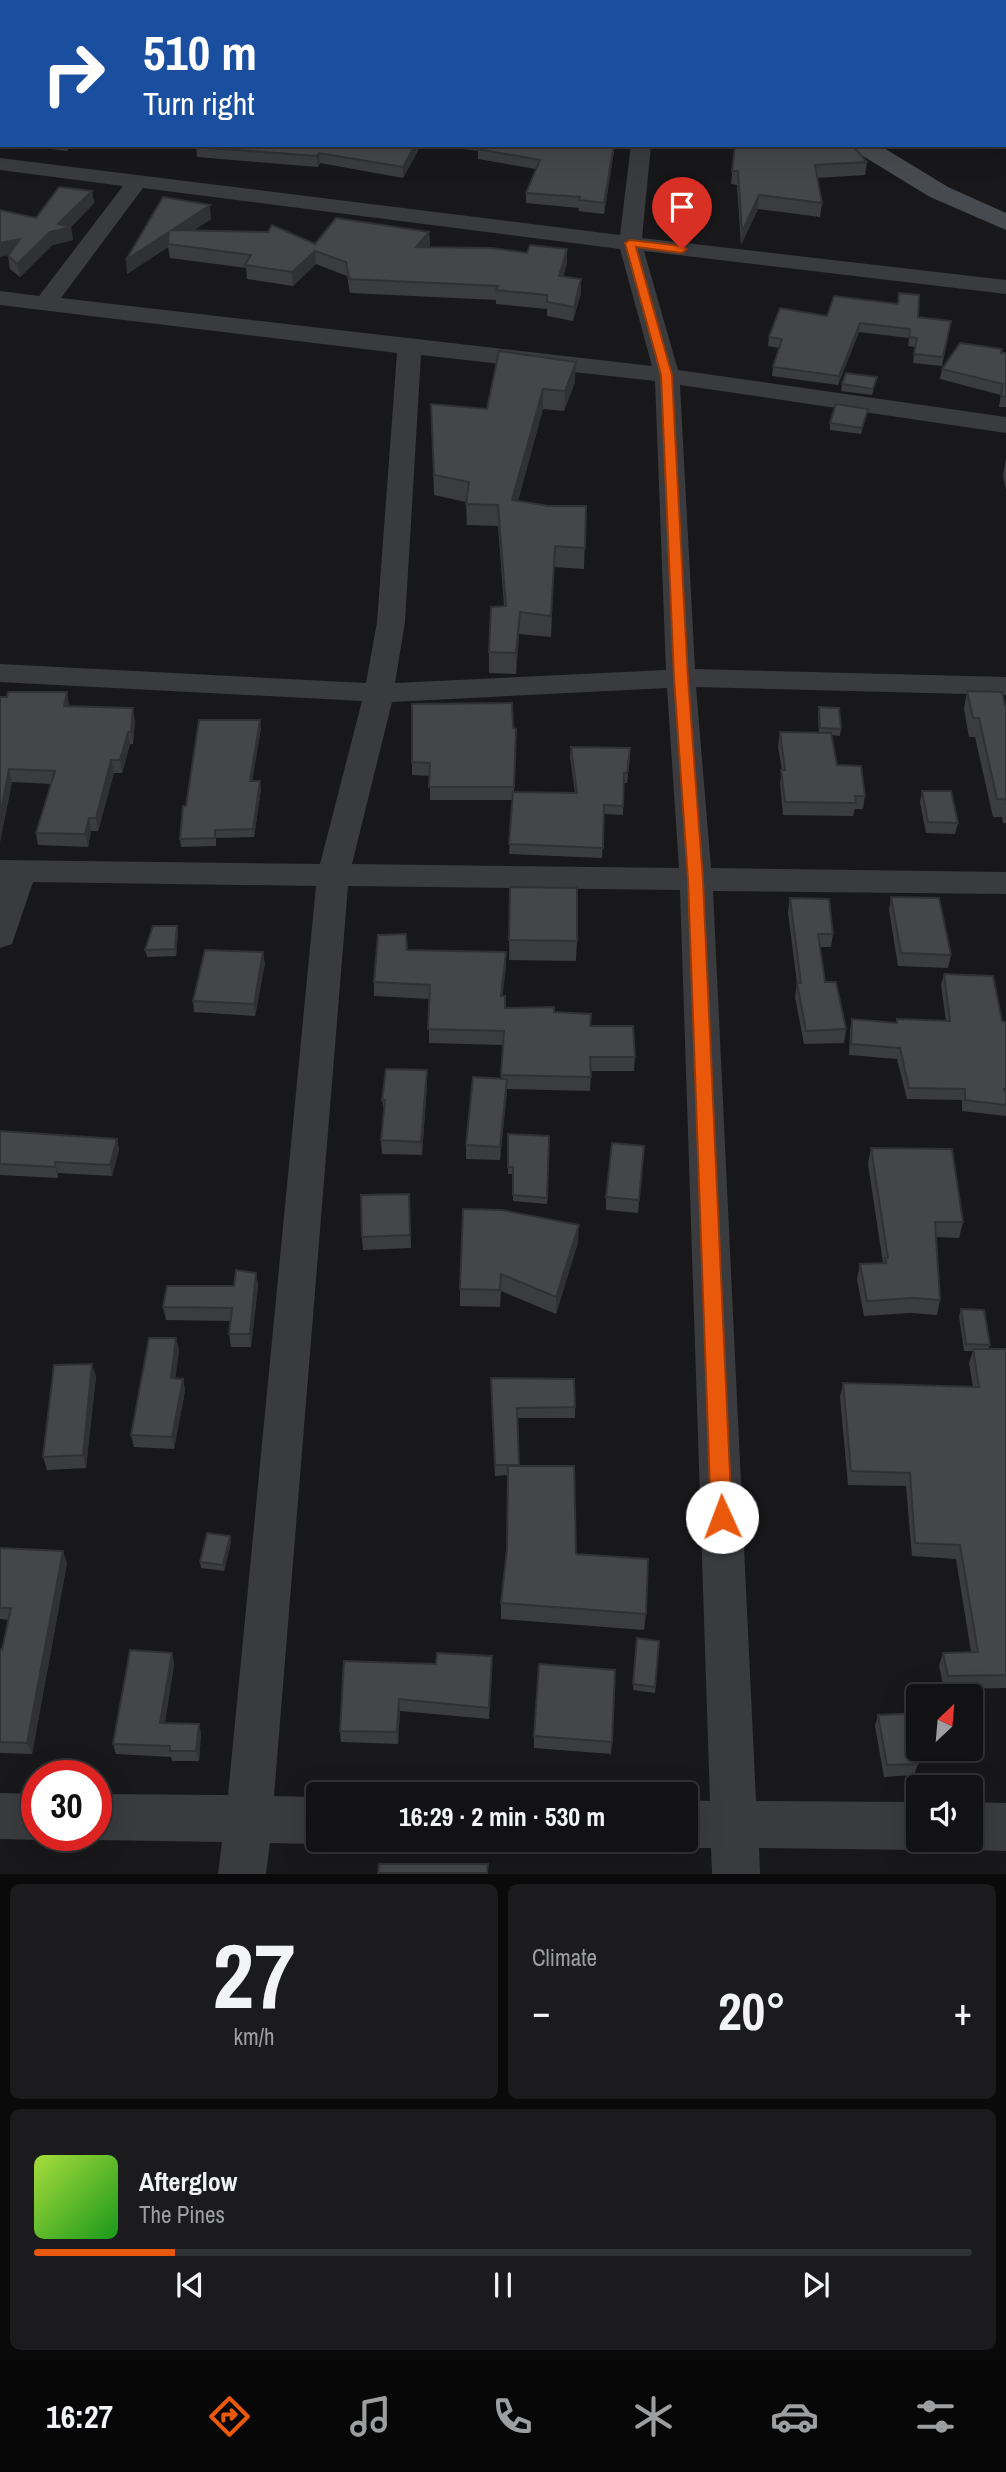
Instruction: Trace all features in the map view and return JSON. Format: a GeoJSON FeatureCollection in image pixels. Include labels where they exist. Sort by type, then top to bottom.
{"type":"FeatureCollection","features":[{"type":"Feature","properties":{"kind":"street"},"geometry":{"type":"LineString","coordinates":[[640,147],[630,243],[667,375],[681,678],[696,880],[736,1874]]}},
{"type":"Feature","properties":{"kind":"street"},"geometry":{"type":"LineString","coordinates":[[865,147],[939,192],[1006,222]]}},
{"type":"Feature","properties":{"kind":"street"},"geometry":{"type":"LineString","coordinates":[[891,147],[955,185],[1006,208]]}},
{"type":"Feature","properties":{"kind":"street"},"geometry":{"type":"LineString","coordinates":[[0,164],[1006,287]]}},
{"type":"Feature","properties":{"kind":"street"},"geometry":{"type":"LineString","coordinates":[[44,304],[138,180]]}},
{"type":"Feature","properties":{"kind":"street"},"geometry":{"type":"LineString","coordinates":[[2,302],[44,304],[667,375],[1006,425]]}},
{"type":"Feature","properties":{"kind":"street"},"geometry":{"type":"LineString","coordinates":[[242,1874],[332,874],[379,693],[391,622],[409,347]]}},
{"type":"Feature","properties":{"kind":"street"},"geometry":{"type":"LineString","coordinates":[[0,673],[379,693],[681,678],[1006,686]]}},
{"type":"Feature","properties":{"kind":"street"},"geometry":{"type":"LineString","coordinates":[[0,936],[10,871],[1006,883]]}},
{"type":"Feature","properties":{"kind":"street"},"geometry":{"type":"LineString","coordinates":[[0,1816],[21,1817]]}},
{"type":"Feature","properties":{"kind":"street"},"geometry":{"type":"LineString","coordinates":[[112,1818],[306,1820]]}},
{"type":"Feature","properties":{"kind":"street"},"geometry":{"type":"LineString","coordinates":[[698,1824],[906,1826]]}},
{"type":"Feature","properties":{"kind":"street"},"geometry":{"type":"LineString","coordinates":[[983,1826],[1006,1827]]}},
{"type":"Feature","properties":{"kind":"building"},"geometry":{"type":"Polygon","coordinates":[[[196,147],[414,147],[403,167],[319,153],[317,156],[196,147]]]}},
{"type":"Feature","properties":{"kind":"building"},"geometry":{"type":"Polygon","coordinates":[[[614,147],[604,203],[579,200],[580,197],[526,193],[540,160],[478,149],[614,147]]]}},
{"type":"Feature","properties":{"kind":"building"},"geometry":{"type":"Polygon","coordinates":[[[735,147],[854,147],[867,162],[815,165],[822,203],[759,195],[742,232],[738,171],[732,171],[735,147]]]}},
{"type":"Feature","properties":{"kind":"building"},"geometry":{"type":"Polygon","coordinates":[[[59,187],[92,191],[58,224],[71,227],[50,232],[17,264],[8,256],[20,239],[0,243],[0,210],[36,218],[59,187]]]}},
{"type":"Feature","properties":{"kind":"building"},"geometry":{"type":"Polygon","coordinates":[[[163,197],[210,205],[172,230],[268,232],[272,225],[315,244],[336,218],[429,232],[416,247],[492,248],[527,253],[530,245],[567,249],[559,276],[581,279],[574,307],[547,302],[547,295],[496,290],[498,286],[349,279],[346,262],[315,251],[292,272],[245,265],[251,255],[168,244],[169,232],[126,260],[163,197]]]}},
{"type":"Feature","properties":{"kind":"building"},"geometry":{"type":"Polygon","coordinates":[[[899,293],[919,295],[918,317],[951,321],[943,357],[914,354],[917,338],[909,337],[910,329],[860,323],[839,376],[773,367],[782,339],[769,337],[780,308],[827,316],[834,296],[898,304],[899,293]]]}},
{"type":"Feature","properties":{"kind":"building"},"geometry":{"type":"Polygon","coordinates":[[[960,343],[1002,349],[1001,353],[1006,353],[1006,397],[1001,396],[1003,384],[942,369],[960,343]]]}},
{"type":"Feature","properties":{"kind":"building"},"geometry":{"type":"Polygon","coordinates":[[[499,351],[576,362],[565,391],[543,389],[512,500],[549,506],[586,506],[585,548],[555,546],[551,616],[520,612],[516,653],[489,652],[491,607],[506,606],[498,505],[466,504],[469,482],[434,475],[431,404],[487,409],[499,351]]]}},
{"type":"Feature","properties":{"kind":"building"},"geometry":{"type":"Polygon","coordinates":[[[846,373],[877,377],[873,389],[842,384],[846,373]]]}},
{"type":"Feature","properties":{"kind":"building"},"geometry":{"type":"Polygon","coordinates":[[[836,404],[868,409],[862,428],[830,423],[836,404]]]}},
{"type":"Feature","properties":{"kind":"building"},"geometry":{"type":"Polygon","coordinates":[[[967,691],[1002,692],[1006,705],[1006,799],[997,799],[979,718],[973,718],[967,691]]]}},
{"type":"Feature","properties":{"kind":"building"},"geometry":{"type":"Polygon","coordinates":[[[8,692],[67,692],[64,706],[133,708],[131,732],[128,732],[120,760],[111,760],[96,818],[89,818],[85,834],[36,833],[55,771],[9,769],[0,816],[0,697],[7,697],[8,692]]]}},
{"type":"Feature","properties":{"kind":"building"},"geometry":{"type":"Polygon","coordinates":[[[512,703],[513,728],[516,729],[514,787],[429,787],[430,763],[412,762],[412,704],[512,703]]]}},
{"type":"Feature","properties":{"kind":"building"},"geometry":{"type":"Polygon","coordinates":[[[819,707],[839,708],[841,729],[820,728],[819,707]]]}},
{"type":"Feature","properties":{"kind":"building"},"geometry":{"type":"Polygon","coordinates":[[[199,720],[260,720],[250,781],[260,781],[253,829],[215,830],[215,838],[180,839],[183,806],[186,806],[199,720]]]}},
{"type":"Feature","properties":{"kind":"building"},"geometry":{"type":"Polygon","coordinates":[[[780,732],[831,733],[837,765],[861,766],[865,796],[855,796],[856,803],[785,802],[781,770],[785,770],[780,732]]]}},
{"type":"Feature","properties":{"kind":"building"},"geometry":{"type":"Polygon","coordinates":[[[571,747],[630,748],[627,773],[624,773],[623,806],[604,805],[603,848],[509,844],[513,792],[577,793],[571,747]]]}},
{"type":"Feature","properties":{"kind":"building"},"geometry":{"type":"Polygon","coordinates":[[[922,791],[951,791],[958,823],[928,822],[922,791]]]}},
{"type":"Feature","properties":{"kind":"building"},"geometry":{"type":"Polygon","coordinates":[[[510,887],[577,888],[577,941],[509,940],[510,887]]]}},
{"type":"Feature","properties":{"kind":"building"},"geometry":{"type":"Polygon","coordinates":[[[891,897],[939,898],[951,955],[901,953],[891,897]]]}},
{"type":"Feature","properties":{"kind":"building"},"geometry":{"type":"Polygon","coordinates":[[[790,898],[829,899],[833,934],[818,934],[825,982],[836,982],[846,1029],[806,1031],[797,983],[801,983],[790,898]]]}},
{"type":"Feature","properties":{"kind":"building"},"geometry":{"type":"Polygon","coordinates":[[[153,926],[177,926],[175,949],[145,950],[153,926]]]}},
{"type":"Feature","properties":{"kind":"building"},"geometry":{"type":"Polygon","coordinates":[[[406,934],[407,950],[506,952],[501,996],[505,996],[505,1008],[554,1007],[554,1012],[591,1014],[590,1026],[633,1026],[635,1057],[590,1057],[591,1077],[501,1075],[504,1031],[428,1029],[430,985],[374,982],[378,935],[406,934]]]}},
{"type":"Feature","properties":{"kind":"building"},"geometry":{"type":"Polygon","coordinates":[[[205,950],[263,952],[254,1004],[193,1001],[205,950]]]}},
{"type":"Feature","properties":{"kind":"building"},"geometry":{"type":"Polygon","coordinates":[[[944,974],[993,976],[1002,1021],[1006,1022],[1006,1105],[965,1100],[965,1089],[909,1088],[900,1048],[851,1044],[852,1019],[897,1023],[897,1019],[950,1021],[944,974]]]}},
{"type":"Feature","properties":{"kind":"building"},"geometry":{"type":"Polygon","coordinates":[[[386,1069],[427,1070],[421,1142],[381,1140],[386,1069]]]}},
{"type":"Feature","properties":{"kind":"building"},"geometry":{"type":"Polygon","coordinates":[[[473,1077],[507,1079],[500,1147],[466,1145],[473,1077]]]}},
{"type":"Feature","properties":{"kind":"building"},"geometry":{"type":"Polygon","coordinates":[[[0,1131],[117,1139],[110,1165],[55,1162],[55,1167],[0,1164],[0,1131]]]}},
{"type":"Feature","properties":{"kind":"building"},"geometry":{"type":"Polygon","coordinates":[[[508,1134],[549,1136],[547,1198],[513,1195],[513,1167],[508,1167],[508,1134]]]}},
{"type":"Feature","properties":{"kind":"building"},"geometry":{"type":"Polygon","coordinates":[[[612,1143],[644,1146],[639,1200],[606,1197],[612,1143]]]}},
{"type":"Feature","properties":{"kind":"building"},"geometry":{"type":"Polygon","coordinates":[[[871,1148],[952,1149],[963,1222],[935,1222],[940,1300],[913,1298],[867,1301],[860,1264],[886,1263],[885,1258],[888,1258],[871,1148]]]}},
{"type":"Feature","properties":{"kind":"building"},"geometry":{"type":"Polygon","coordinates":[[[409,1194],[410,1235],[362,1237],[361,1195],[409,1194]]]}},
{"type":"Feature","properties":{"kind":"building"},"geometry":{"type":"Polygon","coordinates":[[[463,1209],[502,1210],[579,1225],[556,1297],[501,1274],[500,1290],[460,1289],[463,1209]]]}},
{"type":"Feature","properties":{"kind":"building"},"geometry":{"type":"Polygon","coordinates":[[[236,1270],[256,1273],[250,1334],[229,1334],[232,1308],[163,1307],[167,1286],[234,1286],[236,1270]]]}},
{"type":"Feature","properties":{"kind":"building"},"geometry":{"type":"Polygon","coordinates":[[[961,1309],[984,1310],[990,1345],[966,1344],[961,1309]]]}},
{"type":"Feature","properties":{"kind":"building"},"geometry":{"type":"Polygon","coordinates":[[[149,1338],[176,1338],[171,1378],[183,1379],[172,1437],[131,1435],[149,1338]]]}},
{"type":"Feature","properties":{"kind":"building"},"geometry":{"type":"Polygon","coordinates":[[[973,1349],[1006,1349],[1006,1675],[948,1676],[943,1653],[978,1652],[960,1545],[915,1543],[910,1473],[851,1471],[843,1383],[979,1387],[973,1349]]]}},
{"type":"Feature","properties":{"kind":"building"},"geometry":{"type":"Polygon","coordinates":[[[92,1364],[83,1455],[43,1457],[54,1365],[92,1364]]]}},
{"type":"Feature","properties":{"kind":"building"},"geometry":{"type":"Polygon","coordinates":[[[491,1378],[574,1379],[575,1407],[517,1408],[519,1465],[495,1465],[491,1378]]]}},
{"type":"Feature","properties":{"kind":"building"},"geometry":{"type":"Polygon","coordinates":[[[508,1466],[574,1466],[576,1554],[648,1559],[646,1614],[501,1603],[507,1549],[508,1466]]]}},
{"type":"Feature","properties":{"kind":"building"},"geometry":{"type":"Polygon","coordinates":[[[207,1533],[230,1536],[223,1565],[200,1562],[207,1533]]]}},
{"type":"Feature","properties":{"kind":"building"},"geometry":{"type":"Polygon","coordinates":[[[0,1548],[63,1551],[27,1743],[0,1742],[0,1649],[2,1650],[11,1608],[0,1608],[0,1548]]]}},
{"type":"Feature","properties":{"kind":"building"},"geometry":{"type":"Polygon","coordinates":[[[637,1638],[659,1641],[655,1687],[633,1684],[637,1638]]]}},
{"type":"Feature","properties":{"kind":"building"},"geometry":{"type":"Polygon","coordinates":[[[130,1650],[172,1653],[160,1723],[199,1724],[196,1751],[170,1751],[170,1746],[113,1744],[130,1650]]]}},
{"type":"Feature","properties":{"kind":"building"},"geometry":{"type":"Polygon","coordinates":[[[437,1653],[492,1656],[489,1708],[399,1699],[397,1732],[340,1731],[344,1661],[436,1664],[437,1653]]]}},
{"type":"Feature","properties":{"kind":"building"},"geometry":{"type":"Polygon","coordinates":[[[539,1664],[615,1670],[612,1742],[534,1736],[539,1664]]]}},
{"type":"Feature","properties":{"kind":"building"},"geometry":{"type":"Polygon","coordinates":[[[906,1714],[906,1761],[917,1761],[918,1764],[887,1765],[878,1715],[906,1714]]]}},
{"type":"Feature","properties":{"kind":"building"},"geometry":{"type":"Polygon","coordinates":[[[379,1864],[488,1864],[487,1873],[378,1873],[379,1864]]]}},
{"type":"Feature","properties":{"kind":"route"},"geometry":{"type":"LineString","coordinates":[[682,249],[630,243],[667,375],[681,678],[696,880],[722,1517]]}}]}
